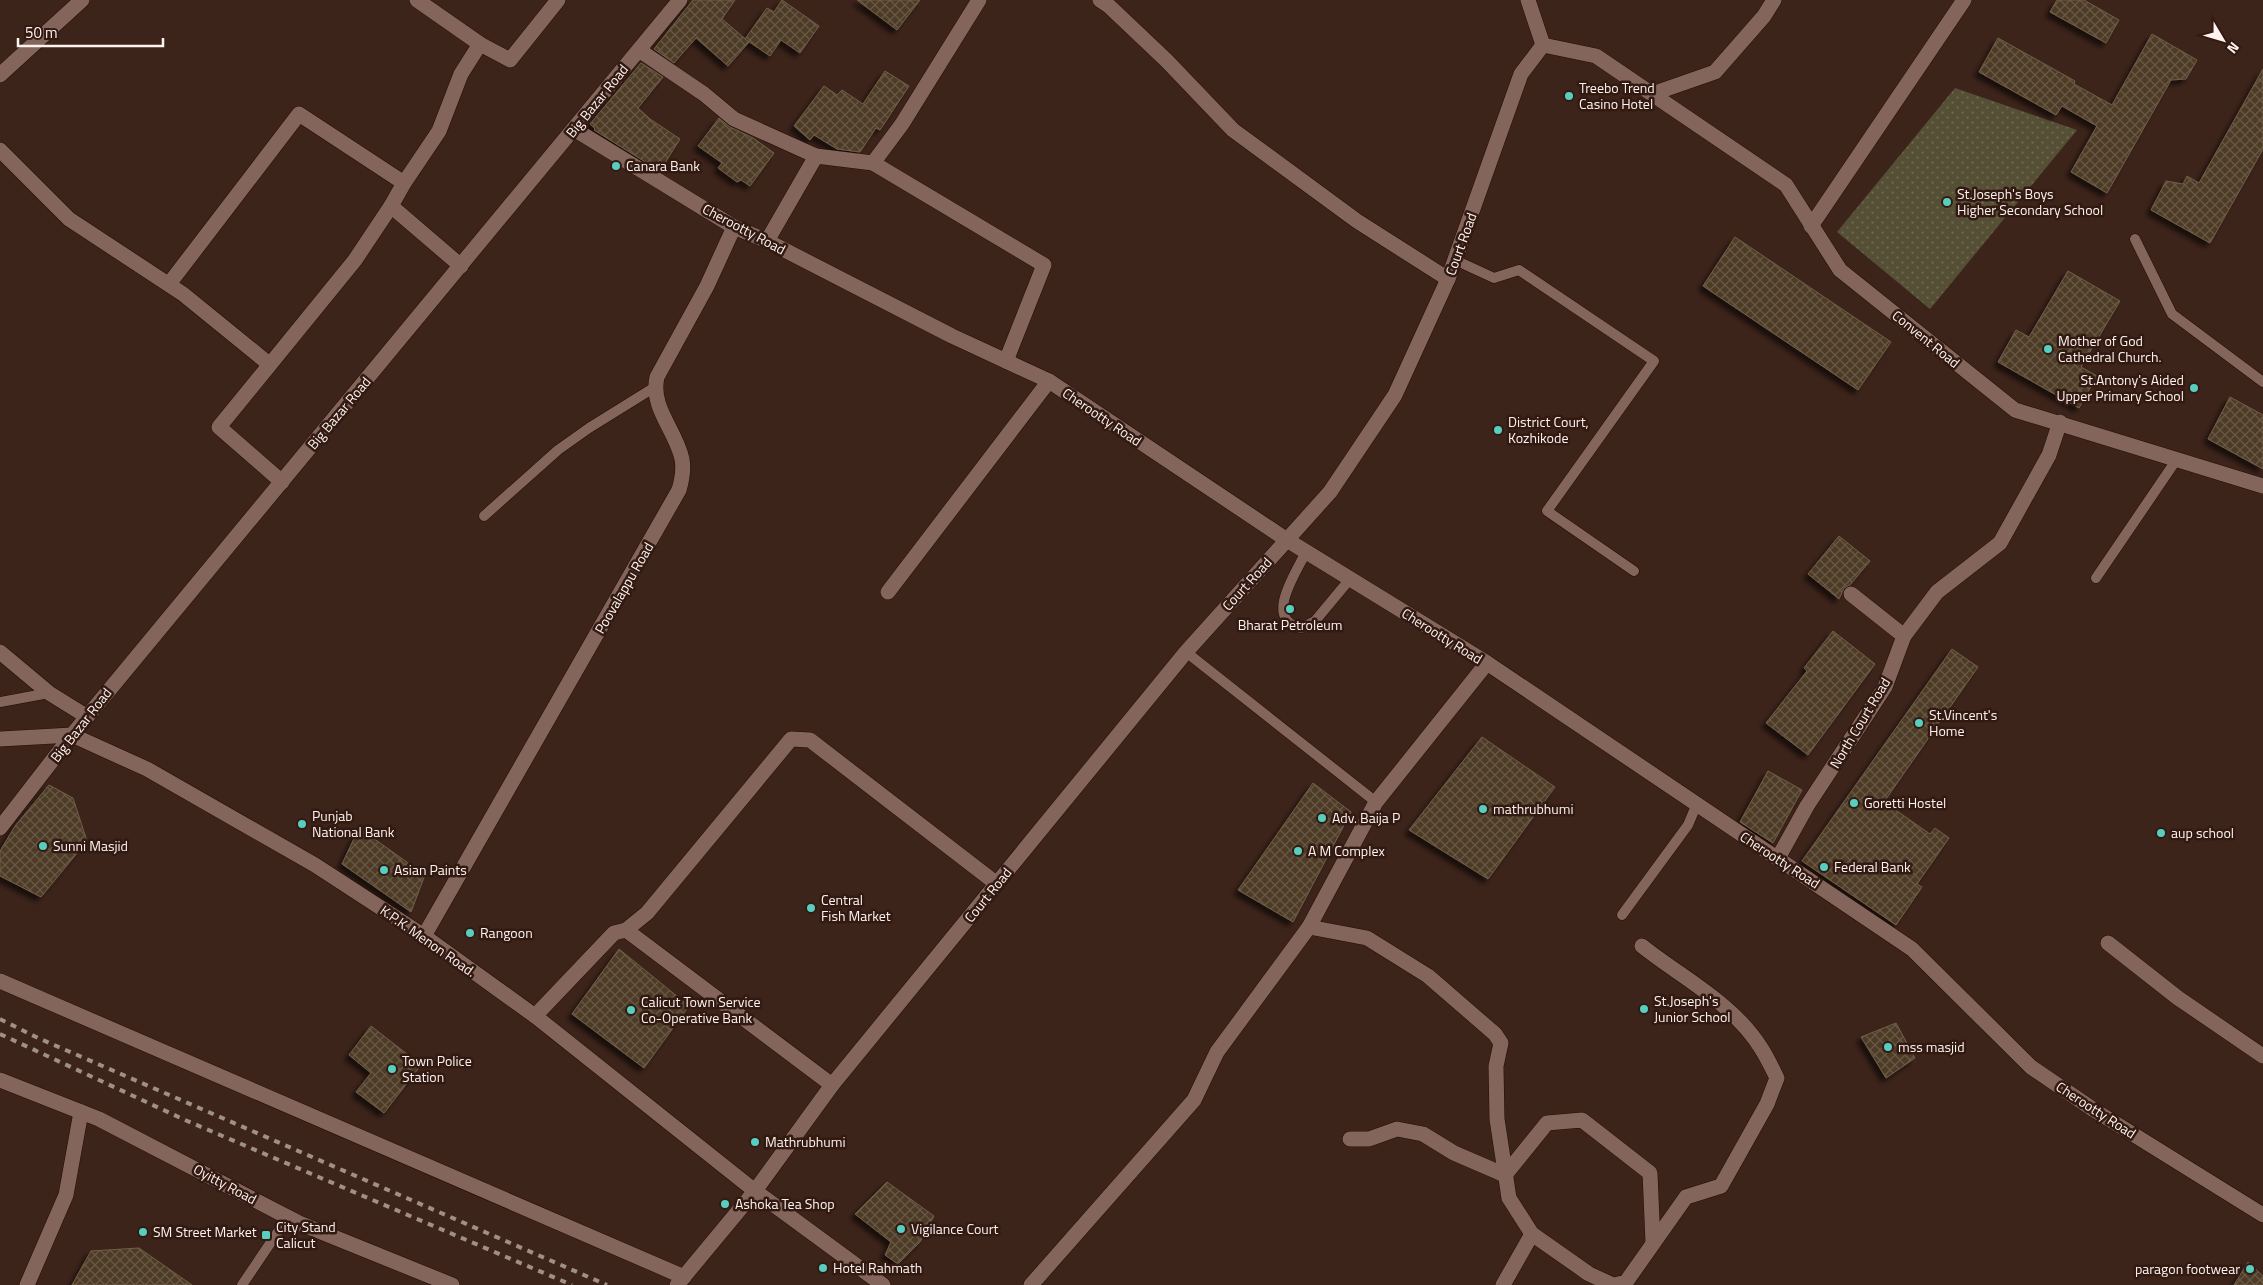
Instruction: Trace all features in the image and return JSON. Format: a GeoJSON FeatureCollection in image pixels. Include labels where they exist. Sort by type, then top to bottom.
{"type":"FeatureCollection","features":[{"type":"Feature","properties":{"kind":"street"},"geometry":{"type":"LineString","coordinates":[[0,75],[82,0]]}},
{"type":"Feature","properties":{"kind":"street"},"geometry":{"type":"LineString","coordinates":[[417,0],[480,44],[510,60],[558,0]]}},
{"type":"Feature","properties":{"kind":"street","name":"Big Bazar Road"},"geometry":{"type":"LineString","coordinates":[[0,828],[86,716],[680,0]]}},
{"type":"Feature","properties":{"kind":"street"},"geometry":{"type":"LineString","coordinates":[[873,163],[902,124],[979,0]]}},
{"type":"Feature","properties":{"kind":"street"},"geometry":{"type":"LineString","coordinates":[[1100,0],[1109,6],[1166,61],[1233,130],[1357,221],[1448,279]]}},
{"type":"Feature","properties":{"kind":"street"},"geometry":{"type":"LineString","coordinates":[[1528,0],[1543,45],[1596,56],[1652,94],[1715,72],[1764,16],[1774,0]]}},
{"type":"Feature","properties":{"kind":"street"},"geometry":{"type":"LineString","coordinates":[[1811,226],[1964,0]]}},
{"type":"Feature","properties":{"kind":"street"},"geometry":{"type":"LineString","coordinates":[[282,482],[219,427],[355,260],[439,131],[461,74],[480,44]]}},
{"type":"Feature","properties":{"kind":"street","name":"Court Road"},"geometry":{"type":"LineString","coordinates":[[680,1281],[756,1191],[832,1085],[1186,652],[1330,492],[1395,395],[1448,279],[1522,74],[1543,45]]}},
{"type":"Feature","properties":{"kind":"street"},"geometry":{"type":"LineString","coordinates":[[639,50],[704,94],[734,119],[816,156],[873,163],[1044,265],[1006,360]]}},
{"type":"Feature","properties":{"kind":"street","name":"Convent Road"},"geometry":{"type":"LineString","coordinates":[[1652,94],[1786,185],[1840,270],[2015,410],[2060,422],[2263,486]]}},
{"type":"Feature","properties":{"kind":"street"},"geometry":{"type":"LineString","coordinates":[[169,284],[299,114],[404,183]]}},
{"type":"Feature","properties":{"kind":"street","name":"Cherootty Road"},"geometry":{"type":"LineString","coordinates":[[574,129],[734,227],[952,336],[1049,381],[1287,540],[1487,663],[1696,806],[1778,858],[1912,949],[2030,1067],[2094,1110],[2263,1215]]}},
{"type":"Feature","properties":{"kind":"street"},"geometry":{"type":"LineString","coordinates":[[0,150],[69,219],[169,284],[270,364]]}},
{"type":"Feature","properties":{"kind":"street"},"geometry":{"type":"LineString","coordinates":[[767,242],[816,156]]}},
{"type":"Feature","properties":{"kind":"street"},"geometry":{"type":"LineString","coordinates":[[391,206],[461,266]]}},
{"type":"Feature","properties":{"kind":"street"},"geometry":{"type":"LineString","coordinates":[[655,387],[657,378],[707,286],[734,227]]}},
{"type":"Feature","properties":{"kind":"street"},"geometry":{"type":"LineString","coordinates":[[888,592],[1049,381]]}},
{"type":"Feature","properties":{"kind":"street","name":"Poovalappu Road"},"geometry":{"type":"LineString","coordinates":[[424,936],[679,490],[683,474],[682,458],[662,416],[655,387]]}},
{"type":"Feature","properties":{"kind":"street","name":"North Court Road"},"geometry":{"type":"LineString","coordinates":[[1778,858],[1808,806],[1885,687],[1904,636],[1937,592],[2000,543],[2048,455],[2060,422]]}},
{"type":"Feature","properties":{"kind":"street"},"geometry":{"type":"LineString","coordinates":[[1851,594],[1904,636]]}},
{"type":"Feature","properties":{"kind":"street"},"geometry":{"type":"LineString","coordinates":[[0,652],[49,693],[86,716]]}},
{"type":"Feature","properties":{"kind":"street"},"geometry":{"type":"LineString","coordinates":[[1031,1285],[1194,1100],[1217,1052],[1308,927],[1376,802],[1487,663]]}},
{"type":"Feature","properties":{"kind":"street"},"geometry":{"type":"LineString","coordinates":[[0,739],[72,735]]}},
{"type":"Feature","properties":{"kind":"street","name":"K.P.K. Menon Road."},"geometry":{"type":"LineString","coordinates":[[72,735],[147,769],[315,865],[424,936],[535,1016],[756,1191],[884,1285]]}},
{"type":"Feature","properties":{"kind":"street"},"geometry":{"type":"LineString","coordinates":[[535,1016],[614,933],[626,930],[647,913],[791,739],[810,740],[997,884]]}},
{"type":"Feature","properties":{"kind":"street"},"geometry":{"type":"LineString","coordinates":[[1308,927],[1367,938],[1428,976],[1495,1034],[1501,1043],[1496,1066],[1498,1119],[1509,1198],[1532,1234],[1589,1274],[1614,1285],[1626,1282],[1686,1197],[1721,1186],[1767,1104],[1777,1078],[1760,1047],[1741,1023],[1707,992],[1670,969],[1642,946]]}},
{"type":"Feature","properties":{"kind":"street"},"geometry":{"type":"LineString","coordinates":[[626,930],[832,1085]]}},
{"type":"Feature","properties":{"kind":"street"},"geometry":{"type":"LineString","coordinates":[[2108,943],[2178,998],[2263,1056]]}},
{"type":"Feature","properties":{"kind":"street"},"geometry":{"type":"LineString","coordinates":[[0,981],[680,1281]]}},
{"type":"Feature","properties":{"kind":"street","name":"Oyitty Road"},"geometry":{"type":"LineString","coordinates":[[0,1080],[99,1119],[288,1217],[452,1285]]}},
{"type":"Feature","properties":{"kind":"street"},"geometry":{"type":"LineString","coordinates":[[27,1285],[66,1195],[81,1112]]}},
{"type":"Feature","properties":{"kind":"street"},"geometry":{"type":"LineString","coordinates":[[1505,1174],[1547,1123],[1582,1120],[1650,1173],[1653,1243]]}},
{"type":"Feature","properties":{"kind":"street"},"geometry":{"type":"LineString","coordinates":[[1350,1139],[1369,1140],[1397,1130],[1423,1134],[1454,1153],[1505,1174]]}},
{"type":"Feature","properties":{"kind":"street"},"geometry":{"type":"LineString","coordinates":[[1503,1285],[1532,1234]]}},
{"type":"Feature","properties":{"kind":"lane"},"geometry":{"type":"LineString","coordinates":[[2135,238],[2172,314],[2263,382]]}},
{"type":"Feature","properties":{"kind":"lane"},"geometry":{"type":"LineString","coordinates":[[1455,260],[1494,278],[1519,270],[1654,361],[1548,512],[1634,571]]}},
{"type":"Feature","properties":{"kind":"lane"},"geometry":{"type":"LineString","coordinates":[[484,516],[558,450],[588,428],[655,387]]}},
{"type":"Feature","properties":{"kind":"lane"},"geometry":{"type":"LineString","coordinates":[[2096,578],[2178,459]]}},
{"type":"Feature","properties":{"kind":"lane"},"geometry":{"type":"LineString","coordinates":[[1306,552],[1283,602],[1283,616],[1287,622],[1301,628],[1315,621],[1350,579]]}},
{"type":"Feature","properties":{"kind":"lane"},"geometry":{"type":"LineString","coordinates":[[1186,652],[1376,802]]}},
{"type":"Feature","properties":{"kind":"lane"},"geometry":{"type":"LineString","coordinates":[[0,702],[49,693]]}},
{"type":"Feature","properties":{"kind":"lane"},"geometry":{"type":"LineString","coordinates":[[1622,915],[1688,825],[1696,806]]}},
{"type":"Feature","properties":{"kind":"lane"},"geometry":{"type":"LineString","coordinates":[[242,1285],[288,1217]]}},
{"type":"Feature","properties":{"kind":"shaded area"},"geometry":{"type":"Polygon","coordinates":[[[1955,88],[2077,130],[1930,309],[1837,232],[1955,88]]]}},
{"type":"Feature","properties":{"kind":"building"},"geometry":{"type":"Polygon","coordinates":[[[693,0],[735,0],[722,19],[749,42],[728,66],[696,38],[674,63],[654,49],[693,0]]]}},
{"type":"Feature","properties":{"kind":"building"},"geometry":{"type":"Polygon","coordinates":[[[782,0],[819,26],[800,53],[781,40],[770,56],[745,39],[767,8],[774,12],[782,0]]]}},
{"type":"Feature","properties":{"kind":"building"},"geometry":{"type":"Polygon","coordinates":[[[857,0],[920,0],[897,30],[857,0]]]}},
{"type":"Feature","properties":{"kind":"building"},"geometry":{"type":"Polygon","coordinates":[[[2057,0],[2084,0],[2119,20],[2106,43],[2050,12],[2057,0]]]}},
{"type":"Feature","properties":{"kind":"building"},"geometry":{"type":"Polygon","coordinates":[[[2152,34],[2197,60],[2186,79],[2171,80],[2107,193],[2071,172],[2097,126],[2062,106],[2056,115],[1979,72],[1998,38],[2075,81],[2074,84],[2112,105],[2152,34]]]}},
{"type":"Feature","properties":{"kind":"building"},"geometry":{"type":"Polygon","coordinates":[[[641,63],[663,77],[638,108],[650,119],[680,139],[660,171],[594,130],[590,124],[641,63]]]}},
{"type":"Feature","properties":{"kind":"building"},"geometry":{"type":"Polygon","coordinates":[[[2263,69],[2263,149],[2210,243],[2151,210],[2166,181],[2183,184],[2187,176],[2199,183],[2263,69]]]}},
{"type":"Feature","properties":{"kind":"building"},"geometry":{"type":"Polygon","coordinates":[[[885,71],[909,86],[880,130],[876,128],[860,152],[837,149],[814,135],[810,140],[794,126],[824,86],[837,95],[842,90],[863,104],[885,71]]]}},
{"type":"Feature","properties":{"kind":"building"},"geometry":{"type":"Polygon","coordinates":[[[719,118],[730,127],[753,138],[774,153],[750,186],[741,180],[737,182],[718,168],[722,163],[698,146],[719,118]]]}},
{"type":"Feature","properties":{"kind":"building"},"geometry":{"type":"Polygon","coordinates":[[[1735,237],[1891,342],[1858,390],[1703,286],[1735,237]]]}},
{"type":"Feature","properties":{"kind":"building","name":"Mother of God Cathedral Church."},"geometry":{"type":"Polygon","coordinates":[[[2068,271],[2120,301],[2081,367],[2097,376],[2079,408],[1998,362],[2016,330],[2029,337],[2068,271]]]}},
{"type":"Feature","properties":{"kind":"building"},"geometry":{"type":"Polygon","coordinates":[[[2230,397],[2263,415],[2263,469],[2208,439],[2230,397]]]}},
{"type":"Feature","properties":{"kind":"building"},"geometry":{"type":"Polygon","coordinates":[[[1839,536],[1870,561],[1850,585],[1844,588],[1839,599],[1808,574],[1839,536]]]}},
{"type":"Feature","properties":{"kind":"building"},"geometry":{"type":"Polygon","coordinates":[[[1833,631],[1875,664],[1808,755],[1766,723],[1807,671],[1804,668],[1833,631]]]}},
{"type":"Feature","properties":{"kind":"building"},"geometry":{"type":"Polygon","coordinates":[[[1952,649],[1978,667],[1884,802],[1930,834],[1935,828],[1949,838],[1917,884],[1922,887],[1896,925],[1802,861],[1952,649]]]}},
{"type":"Feature","properties":{"kind":"building","name":"mathrubhumi"},"geometry":{"type":"Polygon","coordinates":[[[1482,737],[1555,787],[1488,879],[1409,830],[1482,737]]]}},
{"type":"Feature","properties":{"kind":"building"},"geometry":{"type":"Polygon","coordinates":[[[1768,771],[1802,790],[1773,843],[1740,822],[1768,771]]]}},
{"type":"Feature","properties":{"kind":"building","name":"A M Complex"},"geometry":{"type":"Polygon","coordinates":[[[1313,783],[1351,812],[1293,922],[1238,890],[1313,783]]]}},
{"type":"Feature","properties":{"kind":"building","name":"Sunni Masjid"},"geometry":{"type":"Polygon","coordinates":[[[49,785],[73,798],[87,841],[41,897],[0,876],[0,851],[15,826],[49,785]]]}},
{"type":"Feature","properties":{"kind":"building","name":"Asian Paints"},"geometry":{"type":"Polygon","coordinates":[[[359,828],[425,875],[411,912],[342,864],[359,828]]]}},
{"type":"Feature","properties":{"kind":"building","name":"Calicut Town Service Co-Operative Bank"},"geometry":{"type":"Polygon","coordinates":[[[619,949],[689,1006],[644,1068],[572,1014],[619,949]]]}},
{"type":"Feature","properties":{"kind":"building","name":"mss masjid"},"geometry":{"type":"Polygon","coordinates":[[[1896,1023],[1915,1058],[1886,1078],[1861,1037],[1896,1023]]]}},
{"type":"Feature","properties":{"kind":"building","name":"Town Police Station"},"geometry":{"type":"Polygon","coordinates":[[[371,1026],[421,1065],[384,1113],[356,1092],[371,1073],[349,1055],[371,1026]]]}},
{"type":"Feature","properties":{"kind":"building","name":"Vigilance Court"},"geometry":{"type":"Polygon","coordinates":[[[887,1182],[934,1216],[920,1242],[898,1264],[885,1255],[891,1242],[855,1214],[887,1182]]]}},
{"type":"Feature","properties":{"kind":"building"},"geometry":{"type":"Polygon","coordinates":[[[139,1248],[192,1285],[72,1285],[91,1251],[139,1248]]]}},
{"type":"Feature","properties":{"kind":"building","name":"paragon footwear"},"geometry":{"type":"Polygon","coordinates":[[[2248,1262],[2263,1276],[2263,1285],[2234,1285],[2248,1262]]]}},
{"type":"Feature","properties":{"kind":"railway"},"geometry":{"type":"LineString","coordinates":[[0,1019],[38,1038],[607,1285]]}},
{"type":"Feature","properties":{"kind":"railway"},"geometry":{"type":"LineString","coordinates":[[0,1034],[185,1120],[572,1285]]}},
{"type":"Feature","properties":{"kind":"place","name":"Treebo Trend Casino Hotel"},"geometry":{"type":"Point","coordinates":[1569,96]}},
{"type":"Feature","properties":{"kind":"place","name":"Canara Bank"},"geometry":{"type":"Point","coordinates":[616,166]}},
{"type":"Feature","properties":{"kind":"place","name":"St.Joseph's Boys Higher Secondary School"},"geometry":{"type":"Point","coordinates":[1947,202]}},
{"type":"Feature","properties":{"kind":"place","name":"Mother of God Cathedral Church."},"geometry":{"type":"Point","coordinates":[2048,349]}},
{"type":"Feature","properties":{"kind":"place","name":"St.Antony's Aided Upper Primary School"},"geometry":{"type":"Point","coordinates":[2194,388]}},
{"type":"Feature","properties":{"kind":"place","name":"District Court, Kozhikode"},"geometry":{"type":"Point","coordinates":[1498,430]}},
{"type":"Feature","properties":{"kind":"place","name":"Bharat Petroleum"},"geometry":{"type":"Point","coordinates":[1290,609]}},
{"type":"Feature","properties":{"kind":"place","name":"St.Vincent's Home"},"geometry":{"type":"Point","coordinates":[1919,723]}},
{"type":"Feature","properties":{"kind":"place","name":"Goretti Hostel"},"geometry":{"type":"Point","coordinates":[1854,803]}},
{"type":"Feature","properties":{"kind":"place","name":"mathrubhumi"},"geometry":{"type":"Point","coordinates":[1483,809]}},
{"type":"Feature","properties":{"kind":"place","name":"Adv. Baija P"},"geometry":{"type":"Point","coordinates":[1322,818]}},
{"type":"Feature","properties":{"kind":"place","name":"Punjab National Bank"},"geometry":{"type":"Point","coordinates":[302,824]}},
{"type":"Feature","properties":{"kind":"place","name":"aup school"},"geometry":{"type":"Point","coordinates":[2161,833]}},
{"type":"Feature","properties":{"kind":"place","name":"Sunni Masjid"},"geometry":{"type":"Point","coordinates":[43,846]}},
{"type":"Feature","properties":{"kind":"place","name":"A M Complex"},"geometry":{"type":"Point","coordinates":[1298,851]}},
{"type":"Feature","properties":{"kind":"place","name":"Federal Bank"},"geometry":{"type":"Point","coordinates":[1824,867]}},
{"type":"Feature","properties":{"kind":"place","name":"Asian Paints"},"geometry":{"type":"Point","coordinates":[384,870]}},
{"type":"Feature","properties":{"kind":"place","name":"Central Fish Market"},"geometry":{"type":"Point","coordinates":[811,908]}},
{"type":"Feature","properties":{"kind":"place","name":"Rangoon"},"geometry":{"type":"Point","coordinates":[470,933]}},
{"type":"Feature","properties":{"kind":"place","name":"St.Joseph's Junior School"},"geometry":{"type":"Point","coordinates":[1644,1009]}},
{"type":"Feature","properties":{"kind":"place","name":"Calicut Town Service Co-Operative Bank"},"geometry":{"type":"Point","coordinates":[631,1010]}},
{"type":"Feature","properties":{"kind":"place","name":"mss masjid"},"geometry":{"type":"Point","coordinates":[1888,1047]}},
{"type":"Feature","properties":{"kind":"place","name":"Town Police Station"},"geometry":{"type":"Point","coordinates":[392,1069]}},
{"type":"Feature","properties":{"kind":"place","name":"Mathrubhumi"},"geometry":{"type":"Point","coordinates":[755,1142]}},
{"type":"Feature","properties":{"kind":"place","name":"Ashoka Tea Shop"},"geometry":{"type":"Point","coordinates":[725,1204]}},
{"type":"Feature","properties":{"kind":"place","name":"Vigilance Court"},"geometry":{"type":"Point","coordinates":[901,1229]}},
{"type":"Feature","properties":{"kind":"place","name":"SM Street Market"},"geometry":{"type":"Point","coordinates":[143,1232]}},
{"type":"Feature","properties":{"kind":"place","name":"City Stand Calicut"},"geometry":{"type":"Point","coordinates":[266,1235]}},
{"type":"Feature","properties":{"kind":"place","name":"Hotel Rahmath"},"geometry":{"type":"Point","coordinates":[823,1268]}},
{"type":"Feature","properties":{"kind":"place","name":"paragon footwear"},"geometry":{"type":"Point","coordinates":[2250,1269]}}]}
